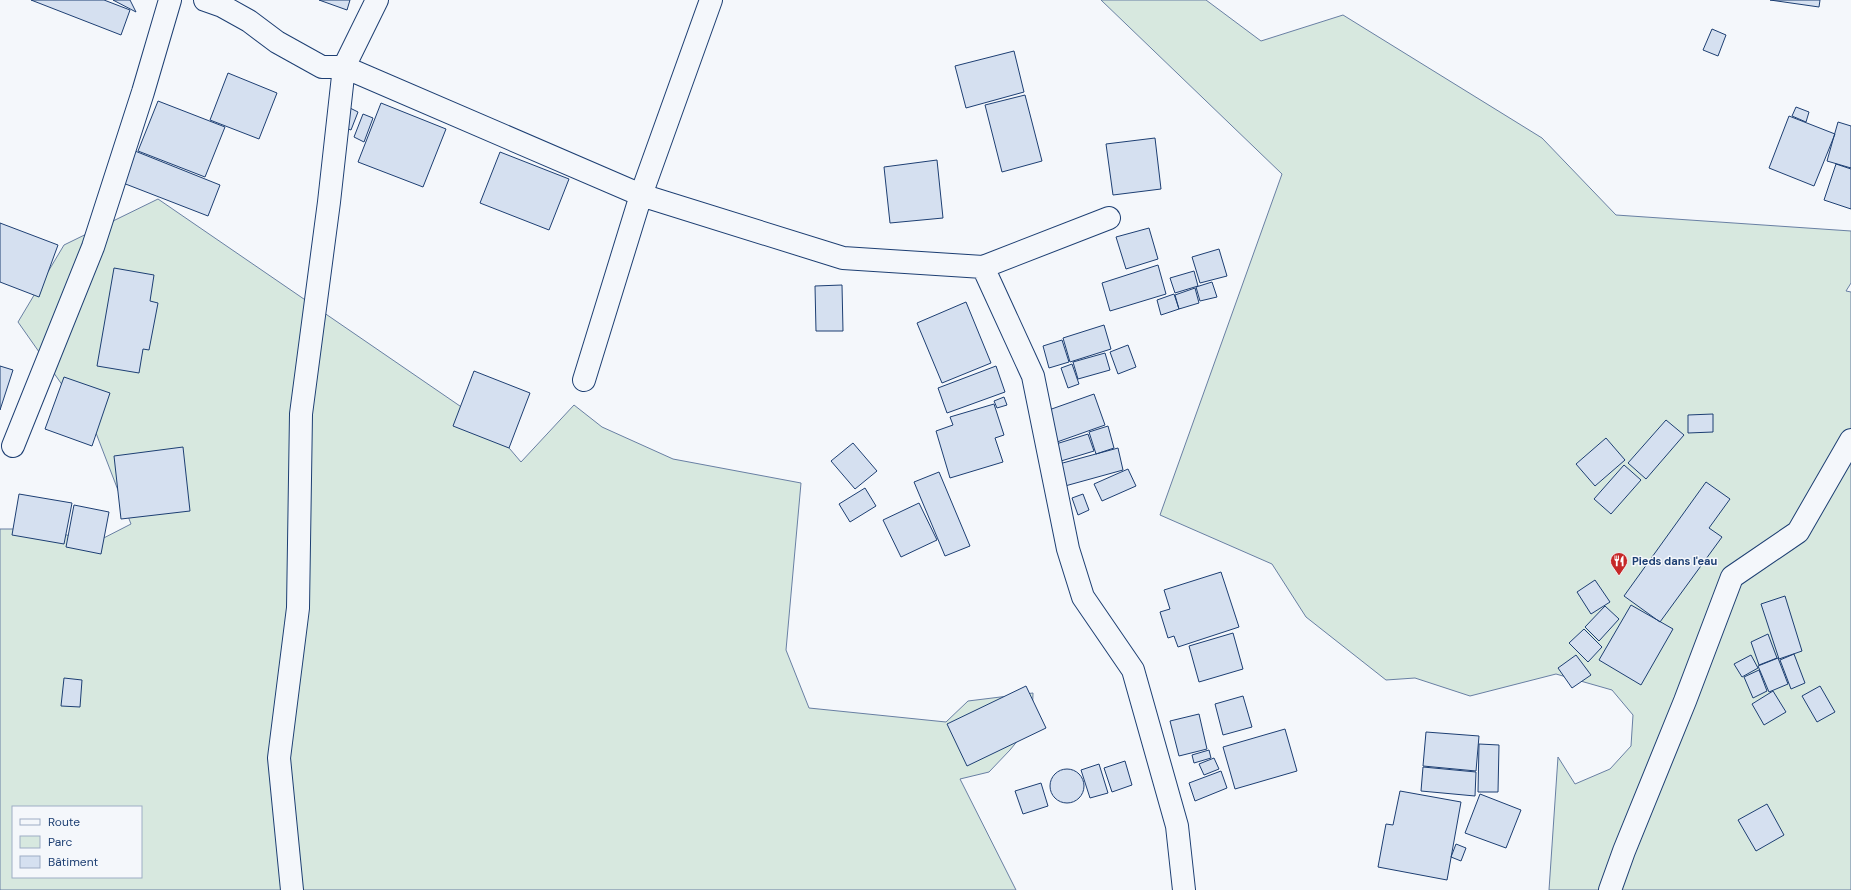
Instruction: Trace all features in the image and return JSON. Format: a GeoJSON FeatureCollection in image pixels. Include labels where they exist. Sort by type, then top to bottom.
{"type":"FeatureCollection","features":[{"type":"Feature","properties":{"kind":"street"},"geometry":{"type":"LineString","coordinates":[[12,446],[93,247],[170,0]]}},
{"type":"Feature","properties":{"kind":"street"},"geometry":{"type":"LineString","coordinates":[[205,0],[222,6],[249,21],[277,42],[322,67],[344,67],[642,195],[843,258],[983,267],[1109,218]]}},
{"type":"Feature","properties":{"kind":"street"},"geometry":{"type":"LineString","coordinates":[[292,890],[279,758],[298,608],[301,414],[329,202],[344,67],[377,0]]}},
{"type":"Feature","properties":{"kind":"street"},"geometry":{"type":"LineString","coordinates":[[584,380],[642,195],[711,0]]}},
{"type":"Feature","properties":{"kind":"street"},"geometry":{"type":"LineString","coordinates":[[983,267],[1033,376],[1068,549],[1083,597],[1133,670],[1177,826],[1184,890]]}},
{"type":"Feature","properties":{"kind":"street"},"geometry":{"type":"LineString","coordinates":[[1610,890],[1624,851],[1685,701],[1732,577],[1798,532],[1851,440]]}},
{"type":"Feature","properties":{"kind":"green space"},"geometry":{"type":"Polygon","coordinates":[[[1101,0],[1206,0],[1261,41],[1343,15],[1542,138],[1616,215],[1851,231],[1851,283],[1846,291],[1851,292],[1851,890],[1549,890],[1558,757],[1575,784],[1610,769],[1631,746],[1633,715],[1612,690],[1556,674],[1470,696],[1415,678],[1386,680],[1306,617],[1272,564],[1160,515],[1282,174],[1101,0]]]}},
{"type":"Feature","properties":{"kind":"green space"},"geometry":{"type":"Polygon","coordinates":[[[158,199],[492,428],[521,462],[574,405],[602,427],[673,459],[801,483],[786,650],[809,708],[946,722],[968,701],[1033,693],[1032,723],[1010,750],[989,772],[960,779],[1016,890],[0,890],[0,529],[50,529],[92,544],[131,524],[96,433],[18,322],[64,245],[158,199]]]}},
{"type":"Feature","properties":{"kind":"building"},"geometry":{"type":"Polygon","coordinates":[[[31,0],[104,0],[130,10],[121,35],[31,0]]]}},
{"type":"Feature","properties":{"kind":"building"},"geometry":{"type":"Polygon","coordinates":[[[113,0],[130,0],[136,12],[113,0]]]}},
{"type":"Feature","properties":{"kind":"building"},"geometry":{"type":"Polygon","coordinates":[[[319,0],[350,0],[347,10],[319,0]]]}},
{"type":"Feature","properties":{"kind":"building"},"geometry":{"type":"Polygon","coordinates":[[[1770,0],[1820,0],[1819,7],[1770,0]]]}},
{"type":"Feature","properties":{"kind":"building"},"geometry":{"type":"Polygon","coordinates":[[[1712,29],[1726,35],[1718,56],[1703,50],[1712,29]]]}},
{"type":"Feature","properties":{"kind":"building"},"geometry":{"type":"Polygon","coordinates":[[[1014,51],[1024,92],[966,108],[955,66],[1014,51]]]}},
{"type":"Feature","properties":{"kind":"building"},"geometry":{"type":"Polygon","coordinates":[[[228,73],[277,93],[259,139],[210,120],[228,73]]]}},
{"type":"Feature","properties":{"kind":"building"},"geometry":{"type":"Polygon","coordinates":[[[1025,95],[1042,161],[1002,172],[985,105],[1025,95]]]}},
{"type":"Feature","properties":{"kind":"building"},"geometry":{"type":"Polygon","coordinates":[[[158,101],[225,127],[205,177],[138,151],[158,101]]]}},
{"type":"Feature","properties":{"kind":"building"},"geometry":{"type":"Polygon","coordinates":[[[381,103],[446,129],[423,187],[358,162],[381,103]]]}},
{"type":"Feature","properties":{"kind":"building"},"geometry":{"type":"Polygon","coordinates":[[[348,107],[358,112],[351,130],[341,126],[348,107]]]}},
{"type":"Feature","properties":{"kind":"building"},"geometry":{"type":"Polygon","coordinates":[[[1796,107],[1809,112],[1806,122],[1792,116],[1796,107]]]}},
{"type":"Feature","properties":{"kind":"building"},"geometry":{"type":"Polygon","coordinates":[[[363,114],[373,118],[364,142],[354,137],[363,114]]]}},
{"type":"Feature","properties":{"kind":"building"},"geometry":{"type":"Polygon","coordinates":[[[1789,116],[1835,134],[1814,186],[1769,168],[1789,116]]]}},
{"type":"Feature","properties":{"kind":"building"},"geometry":{"type":"Polygon","coordinates":[[[1838,122],[1851,126],[1851,168],[1827,161],[1838,122]]]}},
{"type":"Feature","properties":{"kind":"building"},"geometry":{"type":"Polygon","coordinates":[[[1155,138],[1161,189],[1113,195],[1106,144],[1155,138]]]}},
{"type":"Feature","properties":{"kind":"building"},"geometry":{"type":"Polygon","coordinates":[[[135,151],[220,185],[208,216],[123,183],[135,151]]]}},
{"type":"Feature","properties":{"kind":"building"},"geometry":{"type":"Polygon","coordinates":[[[500,152],[569,179],[549,230],[480,203],[500,152]]]}},
{"type":"Feature","properties":{"kind":"building"},"geometry":{"type":"Polygon","coordinates":[[[937,160],[943,218],[890,223],[884,167],[937,160]]]}},
{"type":"Feature","properties":{"kind":"building"},"geometry":{"type":"Polygon","coordinates":[[[1836,164],[1851,169],[1851,209],[1824,200],[1836,164]]]}},
{"type":"Feature","properties":{"kind":"building"},"geometry":{"type":"Polygon","coordinates":[[[0,223],[58,245],[39,297],[0,282],[0,223]]]}},
{"type":"Feature","properties":{"kind":"building"},"geometry":{"type":"Polygon","coordinates":[[[1149,228],[1158,259],[1126,269],[1116,237],[1149,228]]]}},
{"type":"Feature","properties":{"kind":"building"},"geometry":{"type":"Polygon","coordinates":[[[1219,249],[1227,276],[1200,283],[1192,257],[1219,249]]]}},
{"type":"Feature","properties":{"kind":"building"},"geometry":{"type":"Polygon","coordinates":[[[1158,265],[1166,294],[1110,311],[1102,283],[1158,265]]]}},
{"type":"Feature","properties":{"kind":"building"},"geometry":{"type":"Polygon","coordinates":[[[114,268],[154,275],[150,301],[158,303],[149,350],[143,349],[139,373],[97,366],[114,268]]]}},
{"type":"Feature","properties":{"kind":"building"},"geometry":{"type":"Polygon","coordinates":[[[1194,271],[1198,286],[1175,293],[1170,278],[1194,271]]]}},
{"type":"Feature","properties":{"kind":"building"},"geometry":{"type":"Polygon","coordinates":[[[1212,282],[1217,297],[1200,301],[1196,287],[1212,282]]]}},
{"type":"Feature","properties":{"kind":"building"},"geometry":{"type":"Polygon","coordinates":[[[842,285],[843,331],[816,331],[815,286],[842,285]]]}},
{"type":"Feature","properties":{"kind":"building"},"geometry":{"type":"Polygon","coordinates":[[[1195,288],[1199,303],[1179,309],[1175,295],[1195,288]]]}},
{"type":"Feature","properties":{"kind":"building"},"geometry":{"type":"Polygon","coordinates":[[[1174,294],[1179,309],[1161,315],[1157,300],[1174,294]]]}},
{"type":"Feature","properties":{"kind":"building"},"geometry":{"type":"Polygon","coordinates":[[[966,302],[991,363],[942,383],[917,323],[966,302]]]}},
{"type":"Feature","properties":{"kind":"building"},"geometry":{"type":"Polygon","coordinates":[[[1104,325],[1111,349],[1070,362],[1063,338],[1104,325]]]}},
{"type":"Feature","properties":{"kind":"building"},"geometry":{"type":"Polygon","coordinates":[[[1062,340],[1069,362],[1049,368],[1043,346],[1062,340]]]}},
{"type":"Feature","properties":{"kind":"building"},"geometry":{"type":"Polygon","coordinates":[[[1128,345],[1136,367],[1118,374],[1110,352],[1128,345]]]}},
{"type":"Feature","properties":{"kind":"building"},"geometry":{"type":"Polygon","coordinates":[[[1105,353],[1110,370],[1078,379],[1073,362],[1105,353]]]}},
{"type":"Feature","properties":{"kind":"building"},"geometry":{"type":"Polygon","coordinates":[[[1072,364],[1079,384],[1068,388],[1061,368],[1072,364]]]}},
{"type":"Feature","properties":{"kind":"building"},"geometry":{"type":"Polygon","coordinates":[[[0,366],[13,370],[0,410],[0,366]]]}},
{"type":"Feature","properties":{"kind":"building"},"geometry":{"type":"Polygon","coordinates":[[[996,366],[1005,392],[947,413],[938,388],[996,366]]]}},
{"type":"Feature","properties":{"kind":"building"},"geometry":{"type":"Polygon","coordinates":[[[474,371],[530,393],[509,448],[453,426],[474,371]]]}},
{"type":"Feature","properties":{"kind":"building"},"geometry":{"type":"Polygon","coordinates":[[[64,377],[110,393],[92,446],[45,429],[64,377]]]}},
{"type":"Feature","properties":{"kind":"building"},"geometry":{"type":"Polygon","coordinates":[[[1094,394],[1105,425],[1057,442],[1046,411],[1094,394]]]}},
{"type":"Feature","properties":{"kind":"building"},"geometry":{"type":"Polygon","coordinates":[[[1004,397],[1007,405],[997,408],[994,401],[1004,397]]]}},
{"type":"Feature","properties":{"kind":"building"},"geometry":{"type":"Polygon","coordinates":[[[994,404],[1004,435],[995,438],[1003,462],[950,478],[936,431],[953,425],[950,417],[994,404]]]}},
{"type":"Feature","properties":{"kind":"building"},"geometry":{"type":"Polygon","coordinates":[[[1713,414],[1713,432],[1688,433],[1688,415],[1713,414]]]}},
{"type":"Feature","properties":{"kind":"building"},"geometry":{"type":"Polygon","coordinates":[[[1666,420],[1684,435],[1646,479],[1628,463],[1666,420]]]}},
{"type":"Feature","properties":{"kind":"building"},"geometry":{"type":"Polygon","coordinates":[[[1108,426],[1114,448],[1096,454],[1089,432],[1108,426]]]}},
{"type":"Feature","properties":{"kind":"building"},"geometry":{"type":"Polygon","coordinates":[[[1088,434],[1094,451],[1061,461],[1056,444],[1088,434]]]}},
{"type":"Feature","properties":{"kind":"building"},"geometry":{"type":"Polygon","coordinates":[[[1606,438],[1625,460],[1595,486],[1576,464],[1606,438]]]}},
{"type":"Feature","properties":{"kind":"building"},"geometry":{"type":"Polygon","coordinates":[[[853,443],[877,471],[855,489],[831,461],[853,443]]]}},
{"type":"Feature","properties":{"kind":"building"},"geometry":{"type":"Polygon","coordinates":[[[183,447],[190,511],[121,519],[114,456],[183,447]]]}},
{"type":"Feature","properties":{"kind":"building"},"geometry":{"type":"Polygon","coordinates":[[[1118,448],[1123,470],[1065,486],[1059,464],[1118,448]]]}},
{"type":"Feature","properties":{"kind":"building"},"geometry":{"type":"Polygon","coordinates":[[[1624,465],[1641,480],[1611,514],[1594,499],[1624,465]]]}},
{"type":"Feature","properties":{"kind":"building"},"geometry":{"type":"Polygon","coordinates":[[[1128,469],[1136,486],[1102,501],[1094,484],[1128,469]]]}},
{"type":"Feature","properties":{"kind":"building"},"geometry":{"type":"Polygon","coordinates":[[[939,472],[970,546],[945,556],[914,482],[939,472]]]}},
{"type":"Feature","properties":{"kind":"building"},"geometry":{"type":"Polygon","coordinates":[[[1706,482],[1730,499],[1709,528],[1722,537],[1660,622],[1624,596],[1706,482]]]}},
{"type":"Feature","properties":{"kind":"building"},"geometry":{"type":"Polygon","coordinates":[[[865,488],[876,506],[850,522],[839,504],[865,488]]]}},
{"type":"Feature","properties":{"kind":"building"},"geometry":{"type":"Polygon","coordinates":[[[19,494],[72,503],[64,544],[12,535],[19,494]]]}},
{"type":"Feature","properties":{"kind":"building"},"geometry":{"type":"Polygon","coordinates":[[[1083,494],[1089,510],[1078,515],[1072,498],[1083,494]]]}},
{"type":"Feature","properties":{"kind":"building"},"geometry":{"type":"Polygon","coordinates":[[[919,503],[937,540],[901,557],[883,520],[919,503]]]}},
{"type":"Feature","properties":{"kind":"building"},"geometry":{"type":"Polygon","coordinates":[[[74,505],[109,512],[101,554],[66,547],[74,505]]]}},
{"type":"Feature","properties":{"kind":"building"},"geometry":{"type":"Polygon","coordinates":[[[1221,572],[1239,627],[1178,647],[1174,636],[1168,638],[1160,612],[1170,609],[1164,590],[1221,572]]]}},
{"type":"Feature","properties":{"kind":"building"},"geometry":{"type":"Polygon","coordinates":[[[1595,580],[1610,602],[1591,614],[1577,592],[1595,580]]]}},
{"type":"Feature","properties":{"kind":"building"},"geometry":{"type":"Polygon","coordinates":[[[1785,596],[1802,651],[1779,659],[1761,604],[1785,596]]]}},
{"type":"Feature","properties":{"kind":"building"},"geometry":{"type":"Polygon","coordinates":[[[1631,605],[1673,629],[1641,685],[1599,660],[1631,605]]]}},
{"type":"Feature","properties":{"kind":"building"},"geometry":{"type":"Polygon","coordinates":[[[1605,606],[1619,619],[1599,641],[1585,627],[1605,606]]]}},
{"type":"Feature","properties":{"kind":"building"},"geometry":{"type":"Polygon","coordinates":[[[1584,629],[1602,647],[1588,662],[1569,643],[1584,629]]]}},
{"type":"Feature","properties":{"kind":"building"},"geometry":{"type":"Polygon","coordinates":[[[1233,633],[1243,669],[1199,682],[1189,646],[1233,633]]]}},
{"type":"Feature","properties":{"kind":"building"},"geometry":{"type":"Polygon","coordinates":[[[1768,634],[1777,658],[1759,665],[1751,642],[1768,634]]]}},
{"type":"Feature","properties":{"kind":"building"},"geometry":{"type":"Polygon","coordinates":[[[1794,654],[1805,683],[1791,689],[1780,660],[1794,654]]]}},
{"type":"Feature","properties":{"kind":"building"},"geometry":{"type":"Polygon","coordinates":[[[1576,655],[1591,675],[1572,688],[1558,668],[1576,655]]]}},
{"type":"Feature","properties":{"kind":"building"},"geometry":{"type":"Polygon","coordinates":[[[1751,655],[1758,668],[1742,677],[1734,664],[1751,655]]]}},
{"type":"Feature","properties":{"kind":"building"},"geometry":{"type":"Polygon","coordinates":[[[1778,658],[1788,684],[1769,692],[1758,666],[1778,658]]]}},
{"type":"Feature","properties":{"kind":"building"},"geometry":{"type":"Polygon","coordinates":[[[1759,670],[1767,691],[1753,698],[1744,677],[1759,670]]]}},
{"type":"Feature","properties":{"kind":"building"},"geometry":{"type":"Polygon","coordinates":[[[64,678],[82,680],[80,707],[61,706],[64,678]]]}},
{"type":"Feature","properties":{"kind":"building"},"geometry":{"type":"Polygon","coordinates":[[[1026,686],[1046,728],[967,766],[947,724],[1026,686]]]}},
{"type":"Feature","properties":{"kind":"building"},"geometry":{"type":"Polygon","coordinates":[[[1820,686],[1835,712],[1817,722],[1802,696],[1820,686]]]}},
{"type":"Feature","properties":{"kind":"building"},"geometry":{"type":"Polygon","coordinates":[[[1773,691],[1786,712],[1764,725],[1752,704],[1773,691]]]}},
{"type":"Feature","properties":{"kind":"building"},"geometry":{"type":"Polygon","coordinates":[[[1243,696],[1252,727],[1223,735],[1215,704],[1243,696]]]}},
{"type":"Feature","properties":{"kind":"building"},"geometry":{"type":"Polygon","coordinates":[[[1199,714],[1207,749],[1179,756],[1170,721],[1199,714]]]}},
{"type":"Feature","properties":{"kind":"building"},"geometry":{"type":"Polygon","coordinates":[[[1285,729],[1297,771],[1235,789],[1223,747],[1285,729]]]}},
{"type":"Feature","properties":{"kind":"building"},"geometry":{"type":"Polygon","coordinates":[[[1426,732],[1479,736],[1476,771],[1423,766],[1426,732]]]}},
{"type":"Feature","properties":{"kind":"building"},"geometry":{"type":"Polygon","coordinates":[[[1479,744],[1499,745],[1498,792],[1478,792],[1479,744]]]}},
{"type":"Feature","properties":{"kind":"building"},"geometry":{"type":"Polygon","coordinates":[[[1209,750],[1211,758],[1194,763],[1192,755],[1209,750]]]}},
{"type":"Feature","properties":{"kind":"building"},"geometry":{"type":"Polygon","coordinates":[[[1214,758],[1219,769],[1204,775],[1199,764],[1214,758]]]}},
{"type":"Feature","properties":{"kind":"building"},"geometry":{"type":"Polygon","coordinates":[[[1125,761],[1132,785],[1112,792],[1104,768],[1125,761]]]}},
{"type":"Feature","properties":{"kind":"building"},"geometry":{"type":"Polygon","coordinates":[[[1099,764],[1108,793],[1090,798],[1081,770],[1099,764]]]}},
{"type":"Feature","properties":{"kind":"building"},"geometry":{"type":"Polygon","coordinates":[[[1423,767],[1476,772],[1475,796],[1421,791],[1423,767]]]}},
{"type":"Feature","properties":{"kind":"building"},"geometry":{"type":"Polygon","coordinates":[[[1064,769],[1070,769],[1074,770],[1081,776],[1084,786],[1083,793],[1077,800],[1070,803],[1064,803],[1060,802],[1053,796],[1050,789],[1050,783],[1051,779],[1057,772],[1064,769]]]}},
{"type":"Feature","properties":{"kind":"building"},"geometry":{"type":"Polygon","coordinates":[[[1221,771],[1227,788],[1195,801],[1189,783],[1221,771]]]}},
{"type":"Feature","properties":{"kind":"building"},"geometry":{"type":"Polygon","coordinates":[[[1041,783],[1048,806],[1023,814],[1015,791],[1041,783]]]}},
{"type":"Feature","properties":{"kind":"building"},"geometry":{"type":"Polygon","coordinates":[[[1400,791],[1461,802],[1447,880],[1378,867],[1386,824],[1393,825],[1400,791]]]}},
{"type":"Feature","properties":{"kind":"building"},"geometry":{"type":"Polygon","coordinates":[[[1480,794],[1521,810],[1506,848],[1465,833],[1480,794]]]}},
{"type":"Feature","properties":{"kind":"building"},"geometry":{"type":"Polygon","coordinates":[[[1767,804],[1784,835],[1756,851],[1738,820],[1767,804]]]}},
{"type":"Feature","properties":{"kind":"building"},"geometry":{"type":"Polygon","coordinates":[[[1456,844],[1466,848],[1461,861],[1451,857],[1456,844]]]}},
{"type":"Feature","properties":{"kind":"place","name":"Pieds dans l'eau"},"geometry":{"type":"Point","coordinates":[1619,576]}}]}
